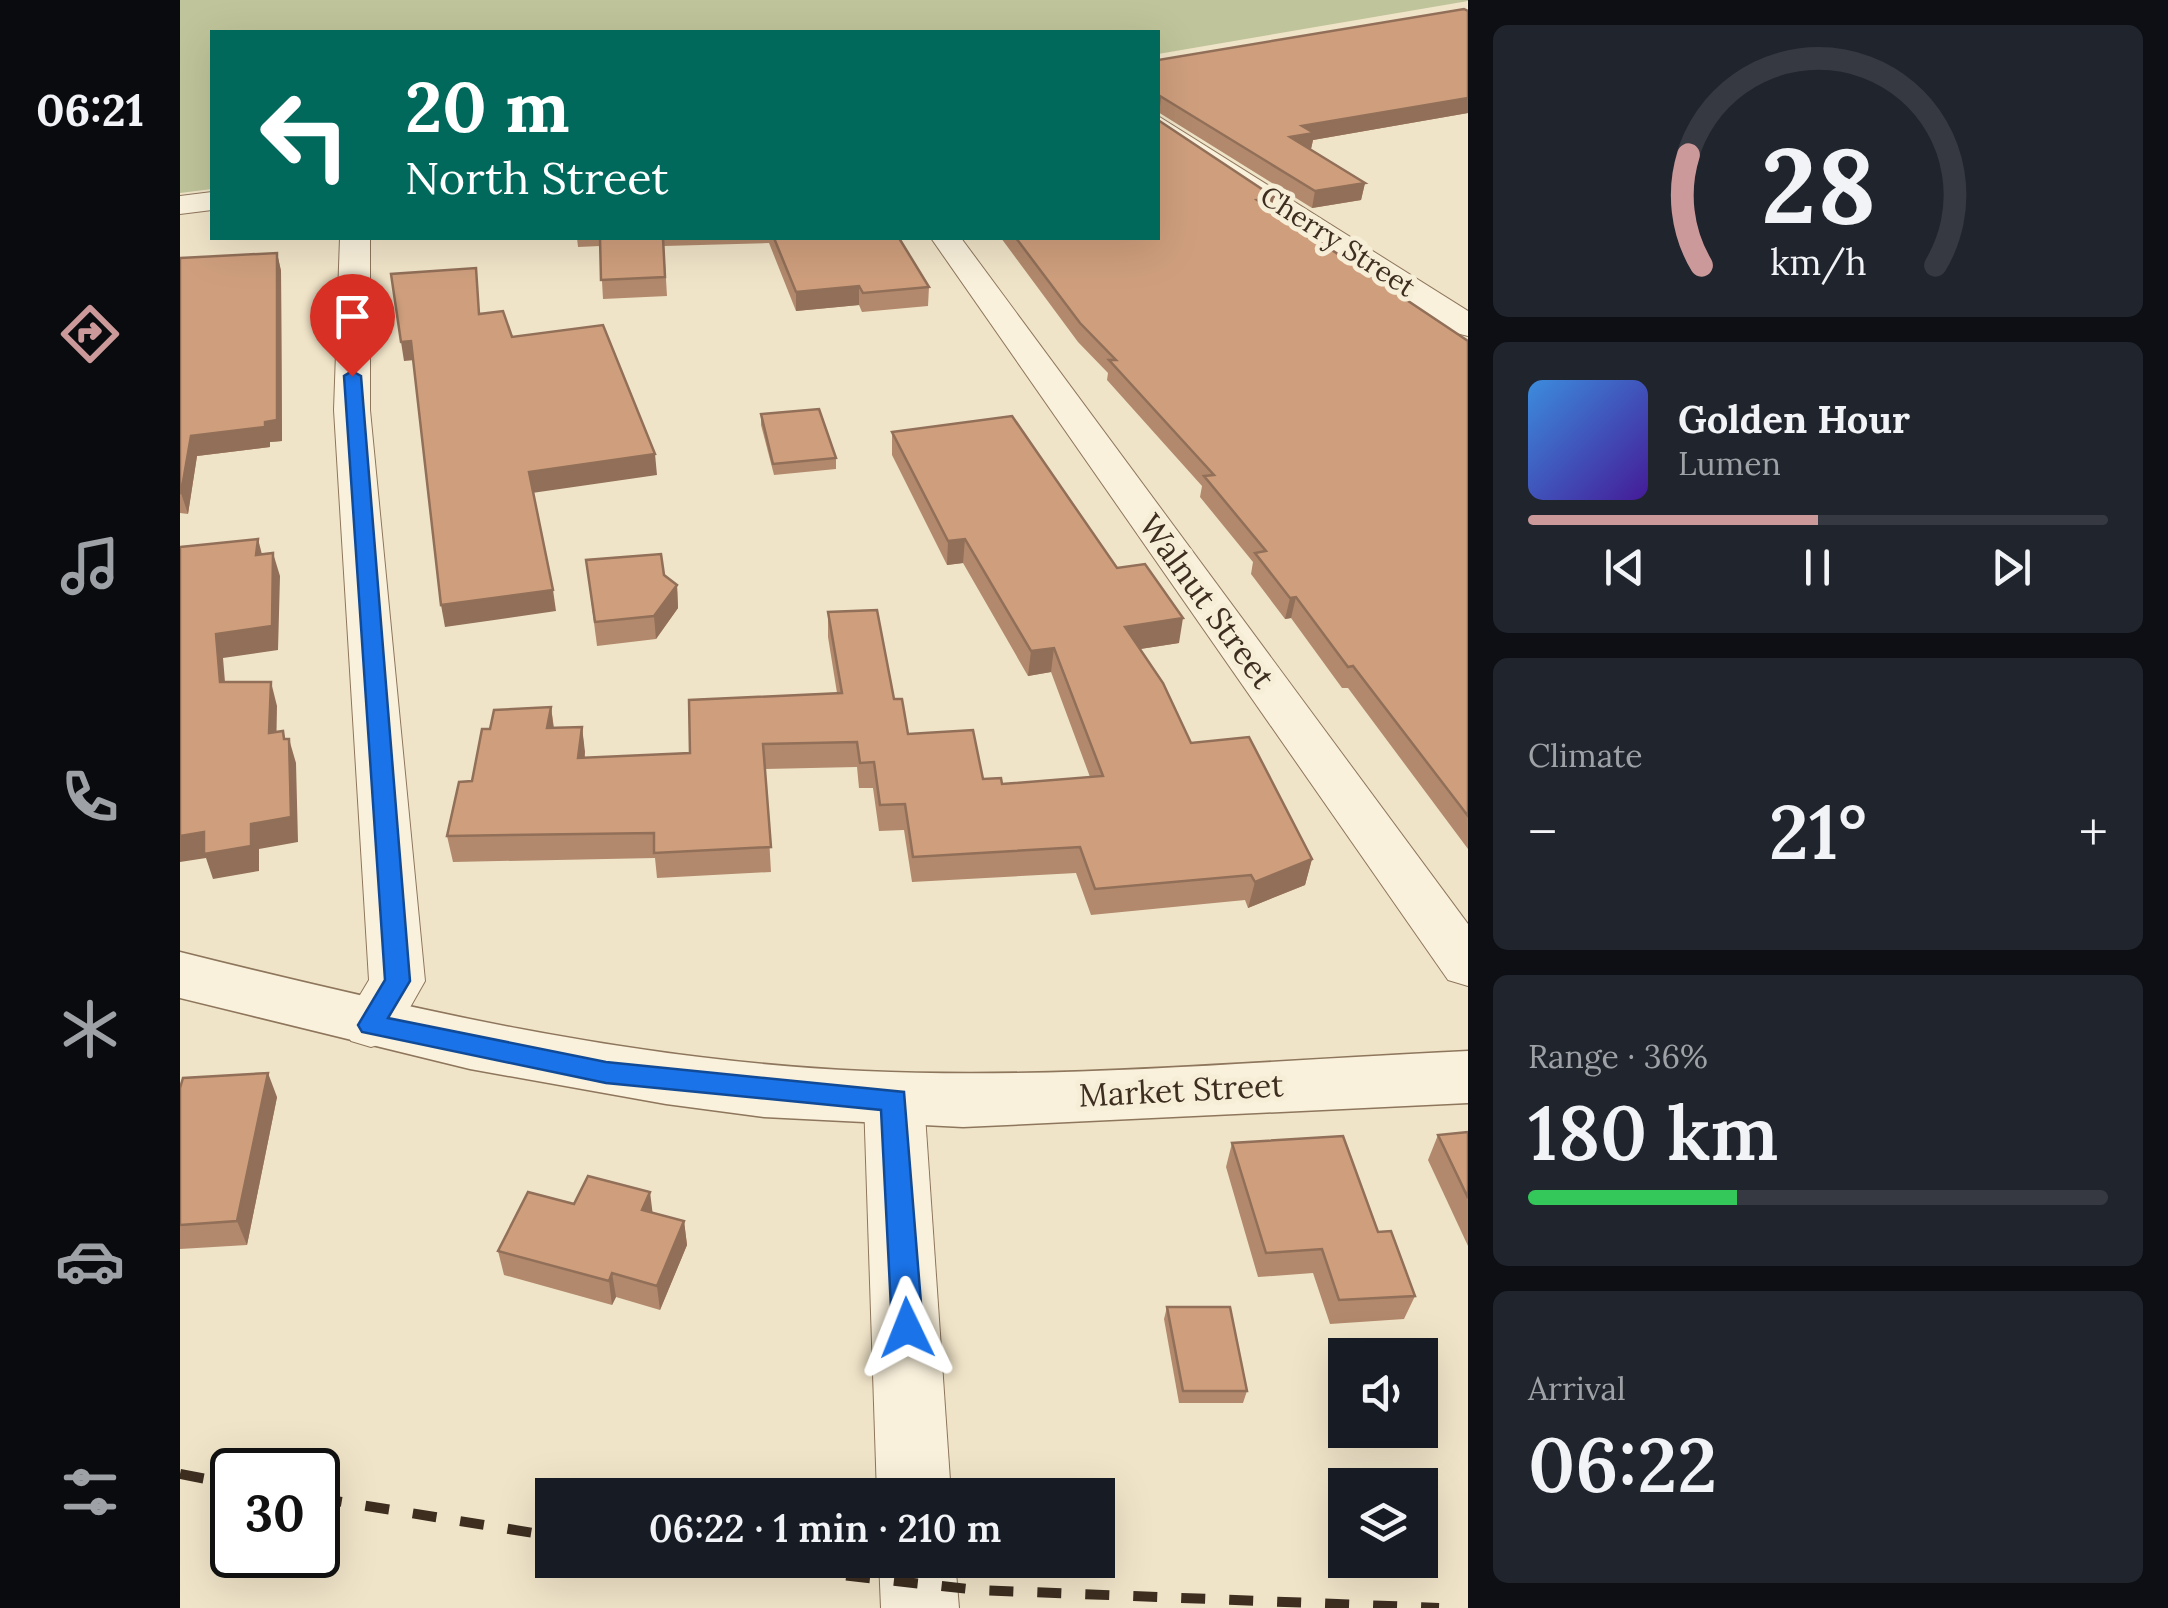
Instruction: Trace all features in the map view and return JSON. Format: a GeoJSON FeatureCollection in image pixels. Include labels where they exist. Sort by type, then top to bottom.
{"type":"FeatureCollection","features":[{"type":"Feature","properties":{"kind":"street","name":"Cherry Street"},"geometry":{"type":"LineString","coordinates":[[1160,125],[1468,326]]}},
{"type":"Feature","properties":{"kind":"street"},"geometry":{"type":"LineString","coordinates":[[180,205],[210,201]]}},
{"type":"Feature","properties":{"kind":"street"},"geometry":{"type":"LineString","coordinates":[[354,240],[352,410],[398,981],[371,1025]]}},
{"type":"Feature","properties":{"kind":"street","name":"Walnut Street"},"geometry":{"type":"LineString","coordinates":[[947,240],[1468,965]]}},
{"type":"Feature","properties":{"kind":"street","name":"Market Street"},"geometry":{"type":"LineString","coordinates":[[180,975],[371,1025],[606,1073],[894,1100],[1468,1077]]}},
{"type":"Feature","properties":{"kind":"street"},"geometry":{"type":"LineString","coordinates":[[894,1100],[913,1478]]}},
{"type":"Feature","properties":{"kind":"street"},"geometry":{"type":"LineString","coordinates":[[918,1578],[920,1608]]}},
{"type":"Feature","properties":{"kind":"green space"},"geometry":{"type":"Polygon","coordinates":[[[180,0],[1468,0],[1160,54],[1160,30],[210,30],[210,189],[180,193],[180,0]]]}},
{"type":"Feature","properties":{"kind":"building"},"geometry":{"type":"Polygon","coordinates":[[[1468,11],[1468,98],[1302,126],[1314,133],[1290,137],[1365,183],[1315,191],[1160,96],[1160,60],[1468,11]]]}},
{"type":"Feature","properties":{"kind":"building"},"geometry":{"type":"Polygon","coordinates":[[[1160,121],[1274,197],[1257,200],[1468,341],[1468,816],[1353,666],[1348,667],[1296,597],[1290,598],[1255,553],[1266,551],[1204,476],[1214,475],[1080,323],[1018,240],[1160,240],[1160,121]]]}},
{"type":"Feature","properties":{"kind":"building"},"geometry":{"type":"Polygon","coordinates":[[[600,240],[663,240],[665,277],[601,280],[600,240]]]}},
{"type":"Feature","properties":{"kind":"building"},"geometry":{"type":"Polygon","coordinates":[[[775,240],[900,240],[929,287],[863,293],[859,286],[796,292],[775,240]]]}},
{"type":"Feature","properties":{"kind":"building"},"geometry":{"type":"Polygon","coordinates":[[[277,253],[277,420],[265,422],[265,427],[191,436],[180,493],[180,258],[277,253]]]}},
{"type":"Feature","properties":{"kind":"building"},"geometry":{"type":"Polygon","coordinates":[[[476,268],[479,314],[503,311],[512,337],[603,325],[655,454],[529,472],[553,590],[441,605],[411,341],[401,342],[391,274],[476,268]]]}},
{"type":"Feature","properties":{"kind":"building"},"geometry":{"type":"Polygon","coordinates":[[[819,409],[836,458],[773,464],[761,414],[819,409]]]}},
{"type":"Feature","properties":{"kind":"building"},"geometry":{"type":"Polygon","coordinates":[[[1012,416],[1117,568],[1145,564],[1183,618],[1125,627],[1163,683],[1191,743],[1249,737],[1312,859],[1255,882],[1251,875],[1095,889],[1080,847],[913,857],[905,804],[880,805],[874,762],[860,763],[857,742],[763,744],[771,847],[654,853],[654,833],[447,836],[459,782],[472,781],[482,729],[490,729],[494,710],[551,707],[547,728],[582,727],[578,758],[690,753],[689,700],[842,693],[828,612],[877,610],[894,699],[902,699],[908,734],[973,730],[983,779],[1001,778],[1002,784],[1103,776],[1054,648],[1031,651],[965,539],[948,541],[892,432],[1012,416]]]}},
{"type":"Feature","properties":{"kind":"building"},"geometry":{"type":"Polygon","coordinates":[[[258,539],[256,555],[273,553],[272,626],[216,634],[220,682],[271,682],[269,733],[283,731],[284,739],[289,739],[291,817],[251,824],[251,846],[204,854],[204,832],[180,836],[180,547],[258,539]]]}},
{"type":"Feature","properties":{"kind":"building"},"geometry":{"type":"Polygon","coordinates":[[[661,554],[664,575],[677,585],[654,616],[595,622],[586,560],[661,554]]]}},
{"type":"Feature","properties":{"kind":"building"},"geometry":{"type":"Polygon","coordinates":[[[268,1073],[237,1221],[180,1225],[183,1078],[268,1073]]]}},
{"type":"Feature","properties":{"kind":"building"},"geometry":{"type":"Polygon","coordinates":[[[1468,1132],[1468,1198],[1438,1135],[1468,1132]]]}},
{"type":"Feature","properties":{"kind":"building"},"geometry":{"type":"Polygon","coordinates":[[[1343,1136],[1378,1232],[1391,1231],[1415,1296],[1339,1300],[1322,1249],[1266,1253],[1232,1143],[1343,1136]]]}},
{"type":"Feature","properties":{"kind":"building"},"geometry":{"type":"Polygon","coordinates":[[[588,1176],[650,1192],[642,1210],[684,1221],[657,1286],[612,1273],[609,1281],[498,1251],[528,1192],[574,1204],[588,1176]]]}},
{"type":"Feature","properties":{"kind":"building"},"geometry":{"type":"Polygon","coordinates":[[[1167,1307],[1230,1307],[1247,1391],[1183,1391],[1167,1307]]]}},
{"type":"Feature","properties":{"kind":"railway"},"geometry":{"type":"LineString","coordinates":[[180,1474],[210,1480]]}},
{"type":"Feature","properties":{"kind":"railway"},"geometry":{"type":"LineString","coordinates":[[340,1502],[535,1533]]}},
{"type":"Feature","properties":{"kind":"railway"},"geometry":{"type":"LineString","coordinates":[[868,1578],[978,1590],[1439,1608]]}},
{"type":"Feature","properties":{"kind":"route"},"geometry":{"type":"LineString","coordinates":[[352,376],[398,981],[371,1025],[606,1073],[754,1090],[894,1100],[907,1328]]}}]}
